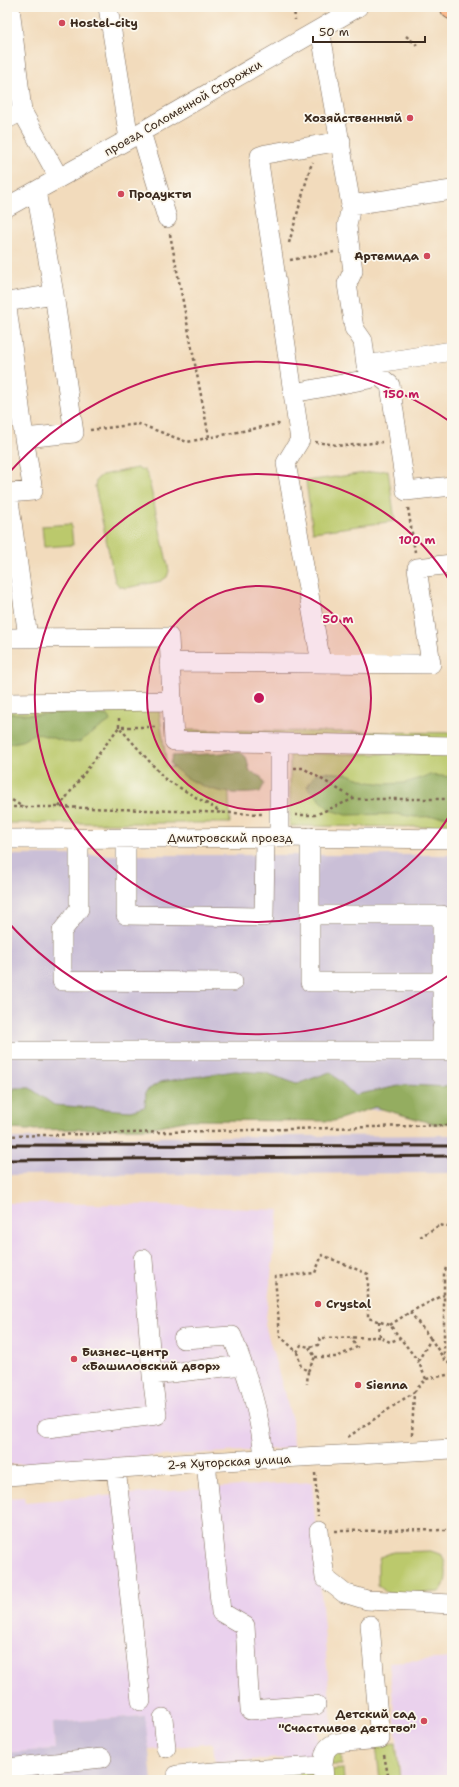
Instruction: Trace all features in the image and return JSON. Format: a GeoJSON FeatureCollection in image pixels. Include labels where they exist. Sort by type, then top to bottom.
{"type":"FeatureCollection","features":[{"type":"Feature","properties":{"kind":"street"},"geometry":{"type":"LineString","coordinates":[[10,7],[14,115],[59,178]]}},
{"type":"Feature","properties":{"kind":"street"},"geometry":{"type":"LineString","coordinates":[[108,7],[135,136],[167,218]]}},
{"type":"Feature","properties":{"kind":"street","name":"проезд Соломенной Сторожки"},"geometry":{"type":"LineString","coordinates":[[7,207],[135,136],[358,7]]}},
{"type":"Feature","properties":{"kind":"street"},"geometry":{"type":"LineString","coordinates":[[293,393],[369,379],[370,368],[363,341],[354,328],[347,284],[353,271],[347,226],[351,205],[341,141],[320,29]]}},
{"type":"Feature","properties":{"kind":"street"},"geometry":{"type":"LineString","coordinates":[[321,663],[286,463],[300,440],[293,393],[279,262],[259,163],[260,156],[266,154],[341,141]]}},
{"type":"Feature","properties":{"kind":"street"},"geometry":{"type":"LineString","coordinates":[[351,205],[452,190]]}},
{"type":"Feature","properties":{"kind":"street"},"geometry":{"type":"LineString","coordinates":[[24,438],[74,433],[54,294],[36,191]]}},
{"type":"Feature","properties":{"kind":"street"},"geometry":{"type":"LineString","coordinates":[[7,302],[54,294]]}},
{"type":"Feature","properties":{"kind":"street"},"geometry":{"type":"LineString","coordinates":[[7,307],[24,438],[33,491],[8,493],[28,638]]}},
{"type":"Feature","properties":{"kind":"street"},"geometry":{"type":"LineString","coordinates":[[370,368],[452,351]]}},
{"type":"Feature","properties":{"kind":"street"},"geometry":{"type":"LineString","coordinates":[[370,368],[390,385],[406,491],[452,486]]}},
{"type":"Feature","properties":{"kind":"street"},"geometry":{"type":"LineString","coordinates":[[169,662],[431,664],[417,568],[452,564]]}},
{"type":"Feature","properties":{"kind":"street"},"geometry":{"type":"LineString","coordinates":[[7,638],[169,637],[169,662],[174,741],[452,746]]}},
{"type":"Feature","properties":{"kind":"street"},"geometry":{"type":"LineString","coordinates":[[7,703],[172,701]]}},
{"type":"Feature","properties":{"kind":"street"},"geometry":{"type":"LineString","coordinates":[[126,839],[126,915],[264,916],[272,837],[280,815],[279,743]]}},
{"type":"Feature","properties":{"kind":"street","name":"Дмитровский проезд"},"geometry":{"type":"LineString","coordinates":[[7,839],[272,837],[452,839]]}},
{"type":"Feature","properties":{"kind":"street"},"geometry":{"type":"LineString","coordinates":[[310,838],[310,982],[442,982]]}},
{"type":"Feature","properties":{"kind":"street"},"geometry":{"type":"LineString","coordinates":[[79,839],[78,908],[62,931],[62,981],[233,982]]}},
{"type":"Feature","properties":{"kind":"street"},"geometry":{"type":"LineString","coordinates":[[7,1051],[447,1051],[442,1023],[442,915],[310,915]]}},
{"type":"Feature","properties":{"kind":"street"},"geometry":{"type":"LineString","coordinates":[[47,1428],[157,1415],[152,1375],[143,1259]]}},
{"type":"Feature","properties":{"kind":"street"},"geometry":{"type":"LineString","coordinates":[[183,1339],[232,1336],[250,1381],[263,1439],[264,1459]]}},
{"type":"Feature","properties":{"kind":"street"},"geometry":{"type":"LineString","coordinates":[[152,1375],[244,1365]]}},
{"type":"Feature","properties":{"kind":"street","name":"2-я Хуторская улица"},"geometry":{"type":"LineString","coordinates":[[7,1476],[206,1462],[452,1449]]}},
{"type":"Feature","properties":{"kind":"street"},"geometry":{"type":"LineString","coordinates":[[206,1462],[221,1612],[245,1626],[250,1710],[316,1705]]}},
{"type":"Feature","properties":{"kind":"street"},"geometry":{"type":"LineString","coordinates":[[116,1468],[141,1701]]}},
{"type":"Feature","properties":{"kind":"street"},"geometry":{"type":"LineString","coordinates":[[319,1531],[325,1578],[344,1593],[367,1600],[452,1604]]}},
{"type":"Feature","properties":{"kind":"street"},"geometry":{"type":"LineString","coordinates":[[177,1775],[226,1776],[324,1773],[326,1749],[330,1745],[335,1743],[380,1740],[370,1625]]}},
{"type":"Feature","properties":{"kind":"street"},"geometry":{"type":"LineString","coordinates":[[163,1718],[166,1748]]}},
{"type":"Feature","properties":{"kind":"street"},"geometry":{"type":"LineString","coordinates":[[7,1768],[102,1758]]}},
{"type":"Feature","properties":{"kind":"path"},"geometry":{"type":"LineString","coordinates":[[294,7],[295,20]]}},
{"type":"Feature","properties":{"kind":"path"},"geometry":{"type":"LineString","coordinates":[[406,36],[417,45]]}},
{"type":"Feature","properties":{"kind":"path"},"geometry":{"type":"LineString","coordinates":[[322,144],[310,168],[279,262],[350,250]]}},
{"type":"Feature","properties":{"kind":"path"},"geometry":{"type":"LineString","coordinates":[[167,218],[209,437]]}},
{"type":"Feature","properties":{"kind":"path"},"geometry":{"type":"LineString","coordinates":[[74,433],[139,424],[187,442],[278,424],[300,440],[344,446],[398,440]]}},
{"type":"Feature","properties":{"kind":"path"},"geometry":{"type":"LineString","coordinates":[[406,491],[417,568]]}},
{"type":"Feature","properties":{"kind":"path"},"geometry":{"type":"LineString","coordinates":[[59,807],[119,727],[119,702]]}},
{"type":"Feature","properties":{"kind":"path"},"geometry":{"type":"LineString","coordinates":[[119,727],[173,727]]}},
{"type":"Feature","properties":{"kind":"path"},"geometry":{"type":"LineString","coordinates":[[119,727],[165,779],[221,812]]}},
{"type":"Feature","properties":{"kind":"path"},"geometry":{"type":"LineString","coordinates":[[279,767],[303,768],[353,799]]}},
{"type":"Feature","properties":{"kind":"path"},"geometry":{"type":"LineString","coordinates":[[7,797],[24,807]]}},
{"type":"Feature","properties":{"kind":"path"},"geometry":{"type":"LineString","coordinates":[[7,807],[59,807],[315,815],[353,799],[452,799]]}},
{"type":"Feature","properties":{"kind":"path"},"geometry":{"type":"LineString","coordinates":[[7,1136],[452,1125]]}},
{"type":"Feature","properties":{"kind":"path"},"geometry":{"type":"LineString","coordinates":[[420,1237],[440,1225],[452,1228]]}},
{"type":"Feature","properties":{"kind":"path"},"geometry":{"type":"LineString","coordinates":[[308,1371],[301,1367],[297,1352],[280,1336],[275,1277],[315,1273],[322,1255],[368,1274],[368,1318],[390,1325],[418,1361],[426,1379]]}},
{"type":"Feature","properties":{"kind":"path"},"geometry":{"type":"LineString","coordinates":[[444,1359],[444,1273],[446,1268],[452,1268]]}},
{"type":"Feature","properties":{"kind":"path"},"geometry":{"type":"LineString","coordinates":[[390,1325],[410,1312],[444,1295]]}},
{"type":"Feature","properties":{"kind":"path"},"geometry":{"type":"LineString","coordinates":[[410,1312],[444,1359],[452,1365]]}},
{"type":"Feature","properties":{"kind":"path"},"geometry":{"type":"LineString","coordinates":[[379,1321],[380,1337]]}},
{"type":"Feature","properties":{"kind":"path"},"geometry":{"type":"LineString","coordinates":[[297,1352],[301,1346],[309,1348],[318,1345],[320,1338],[380,1337],[390,1342],[400,1338]]}},
{"type":"Feature","properties":{"kind":"path"},"geometry":{"type":"LineString","coordinates":[[315,1357],[337,1357],[357,1347],[351,1338]]}},
{"type":"Feature","properties":{"kind":"path"},"geometry":{"type":"LineString","coordinates":[[418,1361],[431,1339]]}},
{"type":"Feature","properties":{"kind":"path"},"geometry":{"type":"LineString","coordinates":[[309,1348],[315,1357]]}},
{"type":"Feature","properties":{"kind":"path"},"geometry":{"type":"LineString","coordinates":[[307,1384],[308,1371],[315,1357]]}},
{"type":"Feature","properties":{"kind":"path"},"geometry":{"type":"LineString","coordinates":[[343,1440],[414,1392],[426,1379],[452,1374]]}},
{"type":"Feature","properties":{"kind":"path"},"geometry":{"type":"LineString","coordinates":[[412,1436],[414,1392]]}},
{"type":"Feature","properties":{"kind":"path"},"geometry":{"type":"LineString","coordinates":[[315,1472],[319,1531],[452,1530]]}},
{"type":"Feature","properties":{"kind":"path"},"geometry":{"type":"LineString","coordinates":[[380,1740],[389,1780]]}},
{"type":"Feature","properties":{"kind":"shaded area"},"geometry":{"type":"Polygon","coordinates":[[[7,855],[452,855],[452,1109],[7,1113],[7,855]]]}},
{"type":"Feature","properties":{"kind":"shaded area"},"geometry":{"type":"Polygon","coordinates":[[[452,1135],[452,1173],[7,1175],[7,1138],[452,1135]]]}},
{"type":"Feature","properties":{"kind":"shaded area"},"geometry":{"type":"Polygon","coordinates":[[[7,1203],[161,1205],[279,1210],[265,1325],[292,1420],[293,1448],[7,1465],[7,1203]]]}},
{"type":"Feature","properties":{"kind":"shaded area"},"geometry":{"type":"Polygon","coordinates":[[[312,1482],[332,1727],[317,1727],[319,1756],[215,1762],[213,1743],[149,1750],[144,1716],[53,1723],[55,1749],[7,1753],[7,1498],[24,1497],[25,1502],[312,1482]]]}},
{"type":"Feature","properties":{"kind":"shaded area","name":"Детский сад \"Счастливое детство\""},"geometry":{"type":"Polygon","coordinates":[[[452,1658],[452,1780],[401,1780],[389,1662],[452,1658]]]}},
{"type":"Feature","properties":{"kind":"shaded area"},"geometry":{"type":"Polygon","coordinates":[[[145,1716],[152,1780],[7,1780],[7,1753],[55,1749],[53,1723],[145,1716]]]}},
{"type":"Feature","properties":{"kind":"green space"},"geometry":{"type":"Polygon","coordinates":[[[137,468],[144,470],[148,476],[169,571],[167,577],[161,581],[126,588],[119,586],[115,581],[95,487],[96,480],[102,475],[137,468]]]}},
{"type":"Feature","properties":{"kind":"green space"},"geometry":{"type":"Polygon","coordinates":[[[388,470],[395,521],[313,532],[306,481],[388,470]]]}},
{"type":"Feature","properties":{"kind":"green space"},"geometry":{"type":"Polygon","coordinates":[[[71,524],[73,545],[44,547],[42,526],[71,524]]]}},
{"type":"Feature","properties":{"kind":"green space"},"geometry":{"type":"Polygon","coordinates":[[[7,710],[159,710],[167,767],[228,771],[230,823],[7,823],[7,710]]]}},
{"type":"Feature","properties":{"kind":"green space"},"geometry":{"type":"Polygon","coordinates":[[[78,711],[108,716],[110,721],[79,742],[71,743],[35,733],[22,741],[7,744],[7,713],[38,715],[78,711]]]}},
{"type":"Feature","properties":{"kind":"green space"},"geometry":{"type":"Polygon","coordinates":[[[177,730],[452,733],[452,741],[178,737],[177,730]]]}},
{"type":"Feature","properties":{"kind":"green space"},"geometry":{"type":"Polygon","coordinates":[[[240,752],[246,757],[250,772],[261,777],[264,784],[260,792],[235,793],[211,789],[189,779],[170,764],[172,756],[240,752]]]}},
{"type":"Feature","properties":{"kind":"green space"},"geometry":{"type":"Polygon","coordinates":[[[290,754],[452,754],[452,827],[290,826],[290,754]]]}},
{"type":"Feature","properties":{"kind":"green space"},"geometry":{"type":"Polygon","coordinates":[[[324,772],[347,774],[369,782],[385,784],[405,783],[430,775],[452,777],[452,816],[415,817],[396,814],[346,815],[330,810],[307,787],[315,774],[324,772]]]}},
{"type":"Feature","properties":{"kind":"green space"},"geometry":{"type":"Polygon","coordinates":[[[235,1071],[266,1073],[297,1084],[330,1072],[354,1095],[404,1085],[452,1087],[452,1123],[434,1124],[375,1107],[334,1121],[190,1120],[148,1128],[26,1130],[11,1129],[7,1114],[14,1088],[30,1088],[54,1105],[130,1111],[145,1107],[146,1091],[160,1082],[235,1071]]]}},
{"type":"Feature","properties":{"kind":"green space"},"geometry":{"type":"Polygon","coordinates":[[[431,1551],[442,1555],[446,1569],[446,1579],[439,1592],[394,1594],[387,1593],[378,1585],[378,1564],[380,1557],[393,1552],[431,1551]]]}},
{"type":"Feature","properties":{"kind":"green space"},"geometry":{"type":"Polygon","coordinates":[[[396,1743],[400,1780],[380,1780],[376,1745],[396,1743]]]}},
{"type":"Feature","properties":{"kind":"green space"},"geometry":{"type":"Polygon","coordinates":[[[341,1749],[342,1765],[329,1765],[327,1755],[341,1749]]]}},
{"type":"Feature","properties":{"kind":"green space"},"geometry":{"type":"Polygon","coordinates":[[[321,1768],[321,1780],[229,1780],[321,1768]]]}},
{"type":"Feature","properties":{"kind":"green space"},"geometry":{"type":"Polygon","coordinates":[[[343,1769],[344,1780],[328,1780],[327,1770],[343,1769]]]}},
{"type":"Feature","properties":{"kind":"railway"},"geometry":{"type":"LineString","coordinates":[[7,1145],[452,1146]]}},
{"type":"Feature","properties":{"kind":"railway"},"geometry":{"type":"LineString","coordinates":[[7,1160],[452,1156]]}},
{"type":"Feature","properties":{"kind":"place","name":"Hostel-city"},"geometry":{"type":"Point","coordinates":[62,23]}},
{"type":"Feature","properties":{"kind":"place","name":"Хозяйственный"},"geometry":{"type":"Point","coordinates":[410,118]}},
{"type":"Feature","properties":{"kind":"place","name":"Продукты"},"geometry":{"type":"Point","coordinates":[121,194]}},
{"type":"Feature","properties":{"kind":"place","name":"Артемида"},"geometry":{"type":"Point","coordinates":[427,256]}},
{"type":"Feature","properties":{"kind":"place","name":"Crystal"},"geometry":{"type":"Point","coordinates":[318,1304]}},
{"type":"Feature","properties":{"kind":"place","name":"Бизнес-центр «Башиловский двор»"},"geometry":{"type":"Point","coordinates":[74,1359]}},
{"type":"Feature","properties":{"kind":"place","name":"Sienna"},"geometry":{"type":"Point","coordinates":[358,1385]}},
{"type":"Feature","properties":{"kind":"place","name":"Детский сад \"Счастливое детство\""},"geometry":{"type":"Point","coordinates":[424,1721]}}]}
